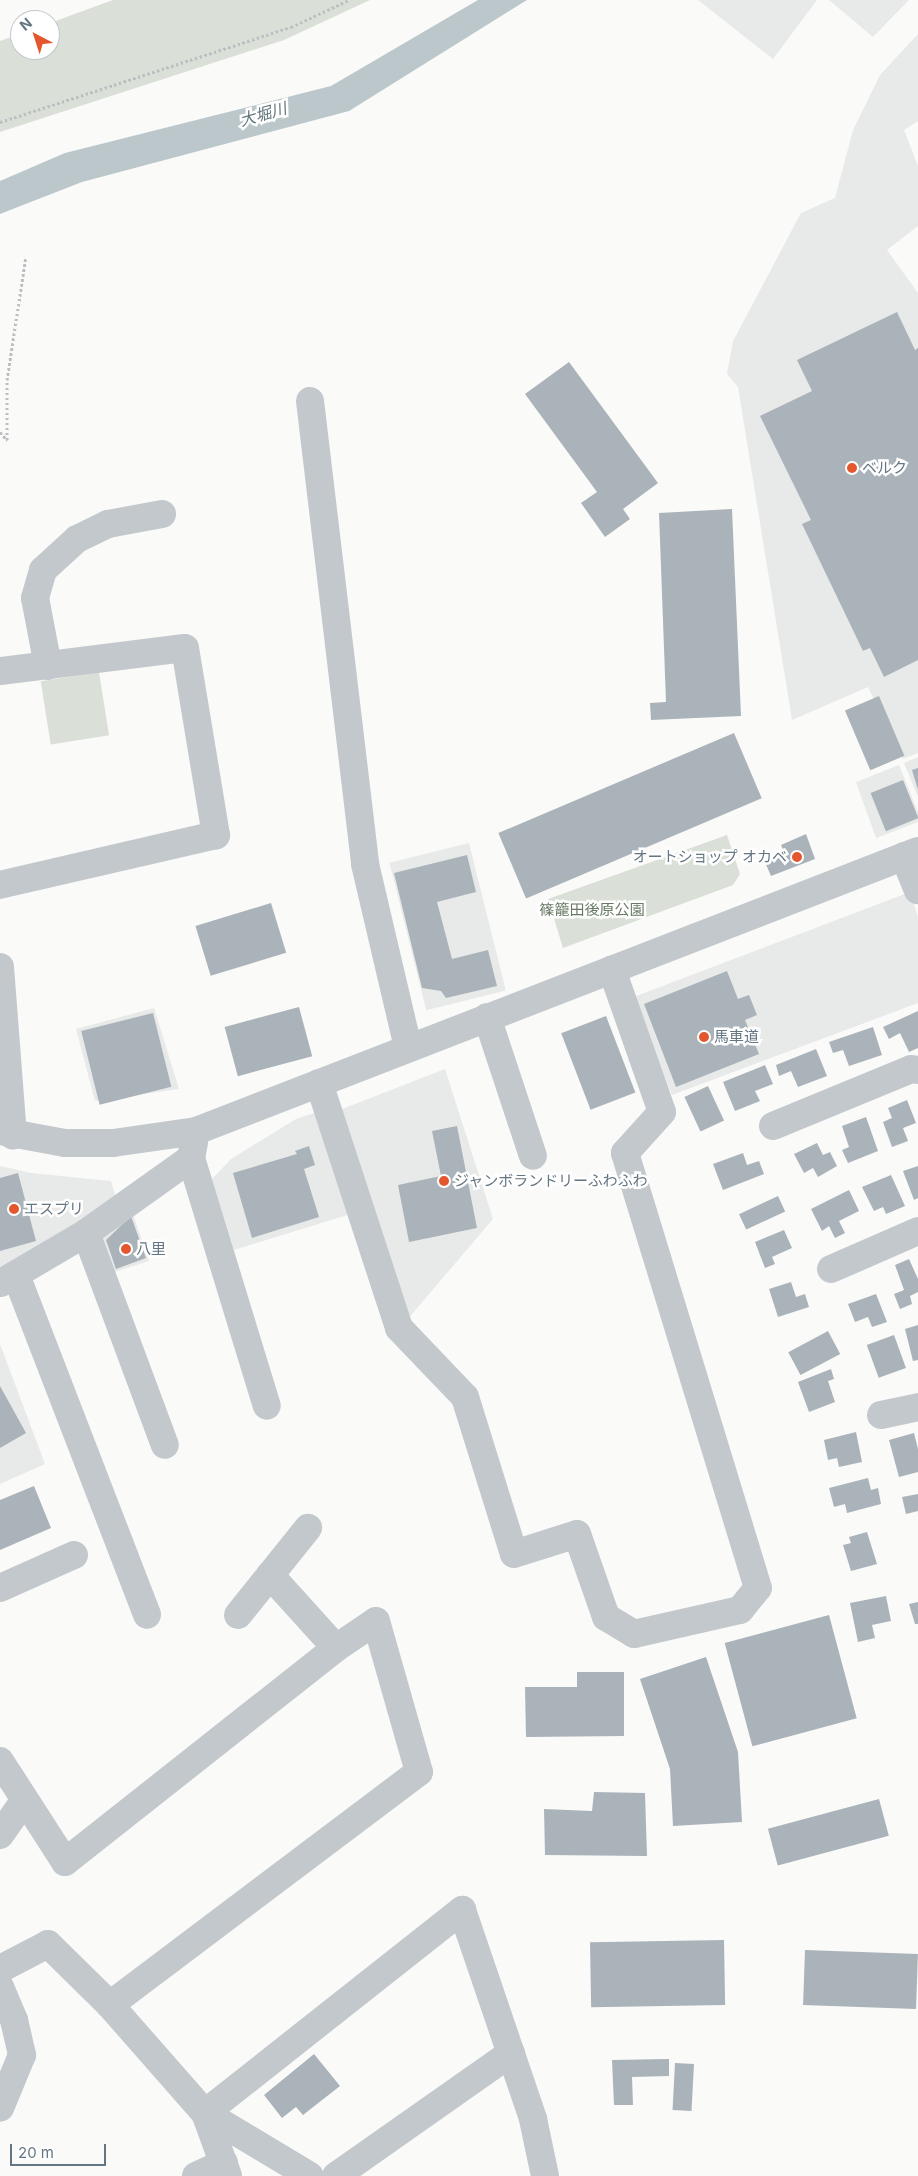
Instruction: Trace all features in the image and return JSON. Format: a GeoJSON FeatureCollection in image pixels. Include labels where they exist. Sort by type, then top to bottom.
{"type":"FeatureCollection","features":[{"type":"Feature","properties":{"kind":"street"},"geometry":{"type":"LineString","coordinates":[[310,401],[365,864],[408,1047]]}},
{"type":"Feature","properties":{"kind":"street"},"geometry":{"type":"LineString","coordinates":[[48,666],[35,598],[43,570],[77,538],[108,524],[162,514]]}},
{"type":"Feature","properties":{"kind":"street"},"geometry":{"type":"LineString","coordinates":[[0,671],[185,648],[216,835],[0,885]]}},
{"type":"Feature","properties":{"kind":"street"},"geometry":{"type":"LineString","coordinates":[[0,967],[7,1133],[65,1143],[113,1143],[196,1130],[911,853],[918,890]]}},
{"type":"Feature","properties":{"kind":"street"},"geometry":{"type":"LineString","coordinates":[[319,1083],[399,1328],[465,1397],[514,1554],[577,1534],[606,1617],[634,1634],[740,1610],[758,1588],[625,1153],[662,1112],[612,970]]}},
{"type":"Feature","properties":{"kind":"street"},"geometry":{"type":"LineString","coordinates":[[488,1017],[534,1156]]}},
{"type":"Feature","properties":{"kind":"street"},"geometry":{"type":"LineString","coordinates":[[773,1126],[911,1069],[918,1070]]}},
{"type":"Feature","properties":{"kind":"street"},"geometry":{"type":"LineString","coordinates":[[196,1130],[191,1158],[267,1406]]}},
{"type":"Feature","properties":{"kind":"street"},"geometry":{"type":"LineString","coordinates":[[147,1616],[8,1279],[86,1233],[191,1158]]}},
{"type":"Feature","properties":{"kind":"street"},"geometry":{"type":"LineString","coordinates":[[831,1269],[918,1231]]}},
{"type":"Feature","properties":{"kind":"street"},"geometry":{"type":"LineString","coordinates":[[86,1233],[165,1445]]}},
{"type":"Feature","properties":{"kind":"street"},"geometry":{"type":"LineString","coordinates":[[881,1414],[918,1407]]}},
{"type":"Feature","properties":{"kind":"street"},"geometry":{"type":"LineString","coordinates":[[238,1615],[308,1528]]}},
{"type":"Feature","properties":{"kind":"street"},"geometry":{"type":"LineString","coordinates":[[0,1588],[74,1555]]}},
{"type":"Feature","properties":{"kind":"street"},"geometry":{"type":"LineString","coordinates":[[270,1575],[336,1648]]}},
{"type":"Feature","properties":{"kind":"street"},"geometry":{"type":"LineString","coordinates":[[0,1761],[65,1862],[336,1648],[376,1620],[420,1772],[110,2005]]}},
{"type":"Feature","properties":{"kind":"street"},"geometry":{"type":"LineString","coordinates":[[0,1834],[24,1801]]}},
{"type":"Feature","properties":{"kind":"street"},"geometry":{"type":"LineString","coordinates":[[205,2113],[462,1910],[533,2119],[545,2176]]}},
{"type":"Feature","properties":{"kind":"street"},"geometry":{"type":"LineString","coordinates":[[0,1969],[48,1944],[110,2005],[205,2113],[310,2176]]}},
{"type":"Feature","properties":{"kind":"street"},"geometry":{"type":"LineString","coordinates":[[0,1987],[14,2020],[22,2055],[0,2108]]}},
{"type":"Feature","properties":{"kind":"street"},"geometry":{"type":"LineString","coordinates":[[336,2176],[511,2053]]}},
{"type":"Feature","properties":{"kind":"street"},"geometry":{"type":"LineString","coordinates":[[196,2176],[226,2170],[205,2113]]}},
{"type":"Feature","properties":{"kind":"path"},"geometry":{"type":"LineString","coordinates":[[0,122],[291,27],[349,0]]}},
{"type":"Feature","properties":{"kind":"path"},"geometry":{"type":"LineString","coordinates":[[0,432],[7,440],[7,380],[26,256]]}},
{"type":"Feature","properties":{"kind":"shaded area"},"geometry":{"type":"Polygon","coordinates":[[[698,0],[817,0],[773,59],[698,0]]]}},
{"type":"Feature","properties":{"kind":"shaded area"},"geometry":{"type":"Polygon","coordinates":[[[829,0],[909,0],[873,37],[829,0]]]}},
{"type":"Feature","properties":{"kind":"shaded area"},"geometry":{"type":"Polygon","coordinates":[[[918,34],[918,121],[904,130],[918,166],[918,226],[887,250],[918,293],[918,753],[903,759],[868,687],[792,720],[738,387],[727,374],[733,341],[801,213],[835,198],[853,130],[880,75],[918,34]]]}},
{"type":"Feature","properties":{"kind":"shaded area"},"geometry":{"type":"Polygon","coordinates":[[[918,757],[918,797],[904,763],[918,757]]]}},
{"type":"Feature","properties":{"kind":"shaded area"},"geometry":{"type":"Polygon","coordinates":[[[899,765],[918,812],[918,822],[876,838],[856,782],[899,765]]]}},
{"type":"Feature","properties":{"kind":"shaded area"},"geometry":{"type":"Polygon","coordinates":[[[469,843],[506,990],[426,1010],[389,863],[469,843]]]}},
{"type":"Feature","properties":{"kind":"shaded area"},"geometry":{"type":"Polygon","coordinates":[[[910,892],[918,917],[918,1003],[672,1095],[631,998],[910,892]]]}},
{"type":"Feature","properties":{"kind":"shaded area"},"geometry":{"type":"Polygon","coordinates":[[[154,1008],[179,1089],[95,1101],[76,1029],[154,1008]]]}},
{"type":"Feature","properties":{"kind":"shaded area"},"geometry":{"type":"Polygon","coordinates":[[[445,1069],[493,1219],[407,1320],[337,1111],[445,1069]]]}},
{"type":"Feature","properties":{"kind":"shaded area"},"geometry":{"type":"Polygon","coordinates":[[[320,1111],[354,1213],[234,1250],[212,1179],[231,1159],[296,1119],[320,1111]]]}},
{"type":"Feature","properties":{"kind":"shaded area"},"geometry":{"type":"Polygon","coordinates":[[[0,1166],[31,1173],[111,1181],[117,1201],[0,1275],[0,1166]]]}},
{"type":"Feature","properties":{"kind":"shaded area","name":"八里"},"geometry":{"type":"Polygon","coordinates":[[[133,1214],[149,1261],[111,1273],[100,1239],[133,1214]]]}},
{"type":"Feature","properties":{"kind":"shaded area"},"geometry":{"type":"Polygon","coordinates":[[[0,1344],[45,1464],[0,1484],[0,1344]]]}},
{"type":"Feature","properties":{"kind":"green space"},"geometry":{"type":"Polygon","coordinates":[[[113,0],[370,0],[284,40],[0,132],[0,41],[10,38],[10,60],[60,60],[60,19],[113,0]]]}},
{"type":"Feature","properties":{"kind":"green space"},"geometry":{"type":"Polygon","coordinates":[[[99,672],[109,735],[51,744],[41,681],[99,672]]]}},
{"type":"Feature","properties":{"kind":"green space","name":"篠籠田後原公園"},"geometry":{"type":"Polygon","coordinates":[[[727,835],[740,874],[733,885],[563,948],[548,899],[727,835]]]}},
{"type":"Feature","properties":{"kind":"water","name":"大堀川"},"geometry":{"type":"Polygon","coordinates":[[[478,0],[527,0],[349,111],[82,182],[0,214],[0,181],[65,153],[331,86],[478,0]]]}},
{"type":"Feature","properties":{"kind":"building","name":"ベルク"},"geometry":{"type":"Polygon","coordinates":[[[897,312],[915,350],[918,348],[918,660],[884,677],[870,648],[863,651],[802,524],[811,520],[760,416],[812,391],[797,360],[897,312]]]}},
{"type":"Feature","properties":{"kind":"building"},"geometry":{"type":"Polygon","coordinates":[[[569,362],[658,483],[623,509],[630,519],[605,537],[581,503],[597,492],[525,394],[569,362]]]}},
{"type":"Feature","properties":{"kind":"building"},"geometry":{"type":"Polygon","coordinates":[[[732,509],[741,716],[651,720],[650,703],[666,702],[659,513],[732,509]]]}},
{"type":"Feature","properties":{"kind":"building"},"geometry":{"type":"Polygon","coordinates":[[[879,696],[904,756],[870,770],[845,710],[879,696]]]}},
{"type":"Feature","properties":{"kind":"building"},"geometry":{"type":"Polygon","coordinates":[[[734,733],[762,798],[526,898],[498,833],[734,733]]]}},
{"type":"Feature","properties":{"kind":"building"},"geometry":{"type":"Polygon","coordinates":[[[918,768],[918,790],[912,770],[918,768]]]}},
{"type":"Feature","properties":{"kind":"building"},"geometry":{"type":"Polygon","coordinates":[[[903,780],[918,818],[886,831],[871,793],[903,780]]]}},
{"type":"Feature","properties":{"kind":"building","name":"オートショップ オカベ"},"geometry":{"type":"Polygon","coordinates":[[[806,834],[815,859],[771,876],[765,862],[785,854],[781,845],[806,834]]]}},
{"type":"Feature","properties":{"kind":"building"},"geometry":{"type":"Polygon","coordinates":[[[467,855],[476,892],[437,902],[452,959],[488,950],[497,986],[446,998],[441,991],[422,988],[394,873],[467,855]]]}},
{"type":"Feature","properties":{"kind":"building"},"geometry":{"type":"Polygon","coordinates":[[[271,903],[286,953],[211,976],[195,926],[271,903]]]}},
{"type":"Feature","properties":{"kind":"building","name":"馬車道"},"geometry":{"type":"Polygon","coordinates":[[[727,971],[738,999],[749,995],[757,1015],[745,1020],[759,1054],[676,1087],[644,1004],[727,971]]]}},
{"type":"Feature","properties":{"kind":"building"},"geometry":{"type":"Polygon","coordinates":[[[299,1007],[312,1056],[238,1076],[225,1027],[299,1007]]]}},
{"type":"Feature","properties":{"kind":"building"},"geometry":{"type":"Polygon","coordinates":[[[918,1011],[918,1048],[909,1052],[900,1033],[889,1039],[883,1027],[918,1011]]]}},
{"type":"Feature","properties":{"kind":"building"},"geometry":{"type":"Polygon","coordinates":[[[153,1013],[171,1087],[100,1105],[81,1031],[153,1013]]]}},
{"type":"Feature","properties":{"kind":"building"},"geometry":{"type":"Polygon","coordinates":[[[606,1016],[635,1093],[591,1110],[561,1033],[606,1016]]]}},
{"type":"Feature","properties":{"kind":"building"},"geometry":{"type":"Polygon","coordinates":[[[873,1027],[882,1055],[849,1066],[843,1050],[833,1053],[829,1042],[873,1027]]]}},
{"type":"Feature","properties":{"kind":"building"},"geometry":{"type":"Polygon","coordinates":[[[816,1049],[827,1076],[798,1087],[791,1071],[779,1076],[776,1065],[816,1049]]]}},
{"type":"Feature","properties":{"kind":"building"},"geometry":{"type":"Polygon","coordinates":[[[765,1065],[773,1084],[755,1091],[760,1101],[735,1111],[723,1082],[765,1065]]]}},
{"type":"Feature","properties":{"kind":"building"},"geometry":{"type":"Polygon","coordinates":[[[708,1086],[724,1120],[700,1131],[684,1097],[708,1086]]]}},
{"type":"Feature","properties":{"kind":"building"},"geometry":{"type":"Polygon","coordinates":[[[907,1100],[916,1123],[903,1128],[908,1141],[892,1147],[883,1122],[892,1118],[888,1108],[907,1100]]]}},
{"type":"Feature","properties":{"kind":"building"},"geometry":{"type":"Polygon","coordinates":[[[866,1117],[878,1151],[848,1163],[842,1150],[849,1147],[842,1126],[866,1117]]]}},
{"type":"Feature","properties":{"kind":"building","name":"ジャンボランドリーふわふわ"},"geometry":{"type":"Polygon","coordinates":[[[457,1126],[477,1228],[409,1242],[398,1185],[441,1176],[432,1131],[457,1126]]]}},
{"type":"Feature","properties":{"kind":"building"},"geometry":{"type":"Polygon","coordinates":[[[817,1143],[823,1155],[830,1152],[837,1166],[818,1177],[813,1168],[804,1173],[794,1154],[817,1143]]]}},
{"type":"Feature","properties":{"kind":"building"},"geometry":{"type":"Polygon","coordinates":[[[309,1146],[315,1165],[304,1169],[319,1217],[252,1238],[233,1173],[297,1154],[295,1151],[309,1146]]]}},
{"type":"Feature","properties":{"kind":"building"},"geometry":{"type":"Polygon","coordinates":[[[743,1153],[747,1165],[759,1161],[764,1174],[723,1190],[713,1164],[743,1153]]]}},
{"type":"Feature","properties":{"kind":"building"},"geometry":{"type":"Polygon","coordinates":[[[918,1166],[918,1198],[914,1200],[903,1171],[918,1166]]]}},
{"type":"Feature","properties":{"kind":"building","name":"エスプリ"},"geometry":{"type":"Polygon","coordinates":[[[18,1173],[36,1241],[0,1251],[0,1178],[18,1173]]]}},
{"type":"Feature","properties":{"kind":"building"},"geometry":{"type":"Polygon","coordinates":[[[891,1175],[905,1206],[886,1214],[883,1207],[874,1211],[862,1187],[891,1175]]]}},
{"type":"Feature","properties":{"kind":"building"},"geometry":{"type":"Polygon","coordinates":[[[849,1190],[859,1211],[839,1221],[845,1233],[835,1238],[829,1226],[822,1231],[811,1209],[849,1190]]]}},
{"type":"Feature","properties":{"kind":"building"},"geometry":{"type":"Polygon","coordinates":[[[778,1196],[785,1211],[746,1230],[739,1214],[778,1196]]]}},
{"type":"Feature","properties":{"kind":"building","name":"八里"},"geometry":{"type":"Polygon","coordinates":[[[131,1216],[146,1258],[116,1269],[106,1240],[131,1216]]]}},
{"type":"Feature","properties":{"kind":"building"},"geometry":{"type":"Polygon","coordinates":[[[784,1230],[792,1248],[772,1257],[775,1264],[765,1268],[755,1242],[784,1230]]]}},
{"type":"Feature","properties":{"kind":"building"},"geometry":{"type":"Polygon","coordinates":[[[909,1259],[918,1279],[918,1292],[910,1296],[912,1304],[900,1309],[894,1294],[904,1290],[895,1265],[909,1259]]]}},
{"type":"Feature","properties":{"kind":"building"},"geometry":{"type":"Polygon","coordinates":[[[791,1282],[796,1297],[805,1294],[809,1307],[778,1317],[769,1289],[791,1282]]]}},
{"type":"Feature","properties":{"kind":"building"},"geometry":{"type":"Polygon","coordinates":[[[876,1294],[887,1322],[872,1327],[868,1317],[855,1322],[848,1304],[876,1294]]]}},
{"type":"Feature","properties":{"kind":"building"},"geometry":{"type":"Polygon","coordinates":[[[918,1325],[918,1360],[913,1361],[905,1329],[918,1325]]]}},
{"type":"Feature","properties":{"kind":"building"},"geometry":{"type":"Polygon","coordinates":[[[828,1331],[840,1354],[800,1375],[788,1352],[828,1331]]]}},
{"type":"Feature","properties":{"kind":"building"},"geometry":{"type":"Polygon","coordinates":[[[894,1335],[906,1368],[879,1378],[867,1345],[894,1335]]]}},
{"type":"Feature","properties":{"kind":"building"},"geometry":{"type":"Polygon","coordinates":[[[831,1369],[834,1379],[828,1381],[835,1402],[809,1412],[798,1382],[831,1369]]]}},
{"type":"Feature","properties":{"kind":"building"},"geometry":{"type":"Polygon","coordinates":[[[0,1386],[26,1433],[0,1448],[0,1386]]]}},
{"type":"Feature","properties":{"kind":"building"},"geometry":{"type":"Polygon","coordinates":[[[856,1432],[862,1462],[839,1467],[837,1458],[828,1460],[824,1440],[856,1432]]]}},
{"type":"Feature","properties":{"kind":"building"},"geometry":{"type":"Polygon","coordinates":[[[914,1433],[918,1449],[918,1472],[899,1477],[889,1440],[914,1433]]]}},
{"type":"Feature","properties":{"kind":"building"},"geometry":{"type":"Polygon","coordinates":[[[868,1478],[871,1490],[878,1488],[881,1504],[847,1513],[845,1504],[834,1507],[829,1488],[868,1478]]]}},
{"type":"Feature","properties":{"kind":"building"},"geometry":{"type":"Polygon","coordinates":[[[34,1486],[51,1528],[0,1550],[0,1500],[34,1486]]]}},
{"type":"Feature","properties":{"kind":"building"},"geometry":{"type":"Polygon","coordinates":[[[918,1494],[918,1511],[906,1514],[902,1497],[918,1494]]]}},
{"type":"Feature","properties":{"kind":"building"},"geometry":{"type":"Polygon","coordinates":[[[867,1532],[877,1564],[851,1571],[843,1545],[851,1543],[849,1537],[867,1532]]]}},
{"type":"Feature","properties":{"kind":"building"},"geometry":{"type":"Polygon","coordinates":[[[886,1596],[891,1621],[872,1625],[875,1638],[858,1642],[850,1603],[886,1596]]]}},
{"type":"Feature","properties":{"kind":"building"},"geometry":{"type":"Polygon","coordinates":[[[918,1602],[918,1624],[915,1624],[909,1604],[918,1602]]]}},
{"type":"Feature","properties":{"kind":"building"},"geometry":{"type":"Polygon","coordinates":[[[829,1615],[857,1718],[752,1746],[725,1643],[829,1615]]]}},
{"type":"Feature","properties":{"kind":"building"},"geometry":{"type":"Polygon","coordinates":[[[706,1657],[738,1752],[742,1822],[673,1826],[670,1769],[640,1679],[706,1657]]]}},
{"type":"Feature","properties":{"kind":"building"},"geometry":{"type":"Polygon","coordinates":[[[577,1672],[624,1672],[624,1736],[526,1737],[525,1687],[577,1687],[577,1672]]]}},
{"type":"Feature","properties":{"kind":"building"},"geometry":{"type":"Polygon","coordinates":[[[594,1792],[645,1793],[647,1856],[545,1855],[544,1809],[592,1811],[594,1792]]]}},
{"type":"Feature","properties":{"kind":"building"},"geometry":{"type":"Polygon","coordinates":[[[879,1799],[889,1836],[778,1865],[768,1829],[879,1799]]]}},
{"type":"Feature","properties":{"kind":"building"},"geometry":{"type":"Polygon","coordinates":[[[724,1940],[725,2005],[591,2007],[590,1942],[724,1940]]]}},
{"type":"Feature","properties":{"kind":"building"},"geometry":{"type":"Polygon","coordinates":[[[805,1950],[918,1954],[916,2009],[803,2005],[805,1950]]]}},
{"type":"Feature","properties":{"kind":"building"},"geometry":{"type":"Polygon","coordinates":[[[314,2054],[340,2086],[303,2115],[296,2107],[282,2118],[264,2095],[314,2054]]]}},
{"type":"Feature","properties":{"kind":"building"},"geometry":{"type":"Polygon","coordinates":[[[669,2059],[669,2076],[632,2077],[633,2105],[614,2105],[612,2060],[669,2059]]]}},
{"type":"Feature","properties":{"kind":"building"},"geometry":{"type":"Polygon","coordinates":[[[675,2063],[694,2064],[692,2111],[673,2110],[675,2063]]]}},
{"type":"Feature","properties":{"kind":"place","name":"ベルク"},"geometry":{"type":"Point","coordinates":[852,468]}},
{"type":"Feature","properties":{"kind":"place","name":"オートショップ オカベ"},"geometry":{"type":"Point","coordinates":[797,857]}},
{"type":"Feature","properties":{"kind":"place","name":"馬車道"},"geometry":{"type":"Point","coordinates":[704,1037]}},
{"type":"Feature","properties":{"kind":"place","name":"ジャンボランドリーふわふわ"},"geometry":{"type":"Point","coordinates":[444,1181]}},
{"type":"Feature","properties":{"kind":"place","name":"エスプリ"},"geometry":{"type":"Point","coordinates":[14,1209]}},
{"type":"Feature","properties":{"kind":"place","name":"八里"},"geometry":{"type":"Point","coordinates":[126,1249]}}]}
